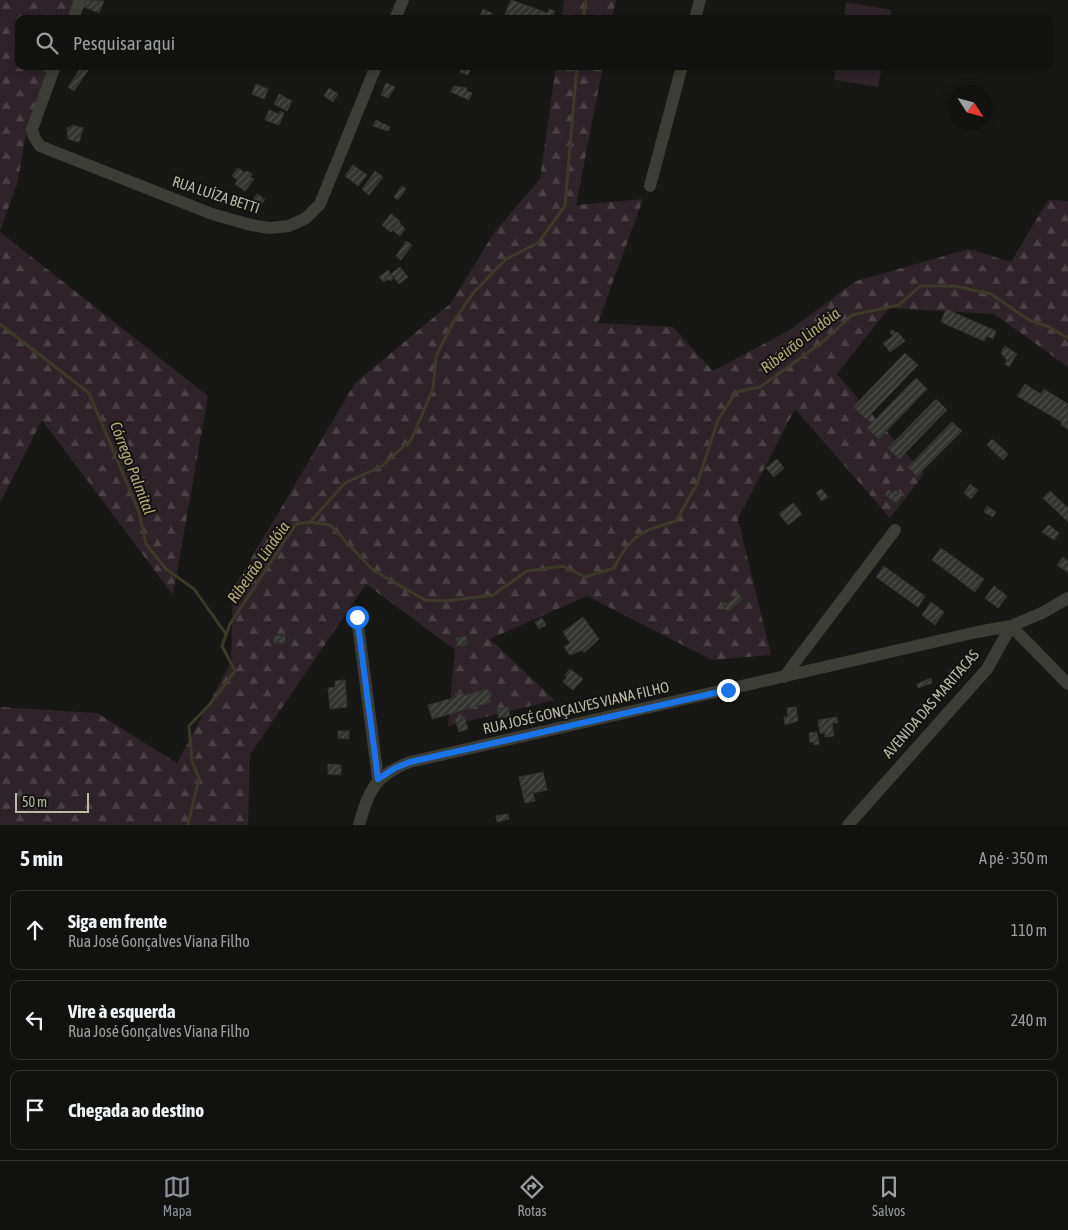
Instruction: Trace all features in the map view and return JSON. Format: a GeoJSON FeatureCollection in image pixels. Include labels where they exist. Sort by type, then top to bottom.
{"type":"FeatureCollection","features":[{"type":"Feature","properties":{"kind":"street"},"geometry":{"type":"LineString","coordinates":[[74,15],[80,0]]}},
{"type":"Feature","properties":{"kind":"street"},"geometry":{"type":"LineString","coordinates":[[397,15],[403,0]]}},
{"type":"Feature","properties":{"kind":"street"},"geometry":{"type":"LineString","coordinates":[[696,15],[700,0]]}},
{"type":"Feature","properties":{"kind":"street","name":"RUA LUÍZA BETTI"},"geometry":{"type":"LineString","coordinates":[[54,70],[32,129],[34,137],[42,147],[212,214],[269,228],[289,226],[298,222],[306,218],[320,204],[374,70]]}},
{"type":"Feature","properties":{"kind":"street"},"geometry":{"type":"LineString","coordinates":[[650,186],[681,70]]}},
{"type":"Feature","properties":{"kind":"street"},"geometry":{"type":"LineString","coordinates":[[784,677],[895,530]]}},
{"type":"Feature","properties":{"kind":"street"},"geometry":{"type":"LineString","coordinates":[[1068,598],[1042,613],[1011,626],[1068,684]]}},
{"type":"Feature","properties":{"kind":"street"},"geometry":{"type":"LineString","coordinates":[[357,617],[378,779],[359,825]]}},
{"type":"Feature","properties":{"kind":"street","name":"RUA JOSÉ GONÇALVES VIANA FILHO"},"geometry":{"type":"LineString","coordinates":[[378,779],[395,768],[410,762],[1011,626]]}},
{"type":"Feature","properties":{"kind":"street","name":"AVENIDA DAS MARITACAS"},"geometry":{"type":"LineString","coordinates":[[848,825],[987,669],[1011,626]]}},
{"type":"Feature","properties":{"kind":"green space"},"geometry":{"type":"Polygon","coordinates":[[[0,0],[78,0],[72,15],[15,15],[15,70],[51,70],[24,143],[18,181],[0,231],[0,0]]]}},
{"type":"Feature","properties":{"kind":"green space"},"geometry":{"type":"Polygon","coordinates":[[[564,0],[616,0],[613,15],[562,15],[564,0]]]}},
{"type":"Feature","properties":{"kind":"green space"},"geometry":{"type":"Polygon","coordinates":[[[846,2],[891,10],[890,15],[844,15],[846,2]]]}},
{"type":"Feature","properties":{"kind":"green space"},"geometry":{"type":"Polygon","coordinates":[[[555,70],[602,70],[576,205],[643,199],[598,323],[673,327],[713,371],[788,331],[856,281],[969,249],[1011,262],[1048,200],[1068,201],[1068,367],[994,314],[889,308],[837,374],[924,474],[890,518],[795,409],[738,519],[771,655],[712,660],[587,596],[490,639],[555,700],[448,726],[455,650],[366,584],[250,755],[248,825],[0,825],[0,707],[97,713],[177,763],[231,662],[233,589],[355,383],[451,303],[495,231],[540,179],[555,70]]]}},
{"type":"Feature","properties":{"kind":"green space"},"geometry":{"type":"Polygon","coordinates":[[[835,70],[881,70],[878,87],[834,80],[835,70]]]}},
{"type":"Feature","properties":{"kind":"green space"},"geometry":{"type":"Polygon","coordinates":[[[0,232],[208,396],[173,595],[42,420],[0,503],[0,232]]]}},
{"type":"Feature","properties":{"kind":"building"},"geometry":{"type":"Polygon","coordinates":[[[87,0],[104,1],[99,13],[84,7],[87,0]]]}},
{"type":"Feature","properties":{"kind":"building"},"geometry":{"type":"Polygon","coordinates":[[[511,0],[548,13],[549,9],[555,11],[553,15],[505,15],[511,0]]]}},
{"type":"Feature","properties":{"kind":"building"},"geometry":{"type":"Polygon","coordinates":[[[483,9],[492,13],[491,15],[481,15],[483,9]]]}},
{"type":"Feature","properties":{"kind":"building"},"geometry":{"type":"Polygon","coordinates":[[[79,70],[88,70],[74,91],[68,87],[79,70]]]}},
{"type":"Feature","properties":{"kind":"building"},"geometry":{"type":"Polygon","coordinates":[[[461,70],[470,70],[468,75],[460,72],[461,70]]]}},
{"type":"Feature","properties":{"kind":"building"},"geometry":{"type":"Polygon","coordinates":[[[386,83],[395,87],[388,98],[381,95],[386,83]]]}},
{"type":"Feature","properties":{"kind":"building"},"geometry":{"type":"Polygon","coordinates":[[[256,84],[268,89],[264,99],[252,94],[256,84]]]}},
{"type":"Feature","properties":{"kind":"building"},"geometry":{"type":"Polygon","coordinates":[[[454,86],[467,88],[466,91],[472,93],[469,100],[451,92],[454,86]]]}},
{"type":"Feature","properties":{"kind":"building"},"geometry":{"type":"Polygon","coordinates":[[[329,88],[338,94],[333,102],[324,96],[329,88]]]}},
{"type":"Feature","properties":{"kind":"building"},"geometry":{"type":"Polygon","coordinates":[[[279,94],[292,101],[287,111],[274,104],[279,94]]]}},
{"type":"Feature","properties":{"kind":"building"},"geometry":{"type":"Polygon","coordinates":[[[269,110],[279,114],[280,111],[284,113],[279,125],[265,120],[269,110]]]}},
{"type":"Feature","properties":{"kind":"building"},"geometry":{"type":"Polygon","coordinates":[[[376,120],[390,127],[388,131],[373,126],[376,120]]]}},
{"type":"Feature","properties":{"kind":"building"},"geometry":{"type":"Polygon","coordinates":[[[72,125],[83,128],[79,142],[68,139],[67,127],[71,128],[72,125]]]}},
{"type":"Feature","properties":{"kind":"building"},"geometry":{"type":"Polygon","coordinates":[[[353,165],[367,175],[358,186],[345,176],[353,165]]]}},
{"type":"Feature","properties":{"kind":"building"},"geometry":{"type":"Polygon","coordinates":[[[238,168],[245,173],[247,171],[252,174],[250,177],[254,179],[245,191],[235,184],[238,180],[232,176],[238,168]]]}},
{"type":"Feature","properties":{"kind":"building"},"geometry":{"type":"Polygon","coordinates":[[[375,171],[383,177],[369,195],[362,189],[375,171]]]}},
{"type":"Feature","properties":{"kind":"building"},"geometry":{"type":"Polygon","coordinates":[[[402,186],[406,189],[398,200],[394,197],[402,186]]]}},
{"type":"Feature","properties":{"kind":"building"},"geometry":{"type":"Polygon","coordinates":[[[257,194],[265,199],[260,206],[252,201],[257,194]]]}},
{"type":"Feature","properties":{"kind":"building"},"geometry":{"type":"Polygon","coordinates":[[[391,214],[400,221],[391,232],[382,225],[391,214]]]}},
{"type":"Feature","properties":{"kind":"building"},"geometry":{"type":"Polygon","coordinates":[[[399,222],[405,229],[400,236],[392,230],[399,222]]]}},
{"type":"Feature","properties":{"kind":"building"},"geometry":{"type":"Polygon","coordinates":[[[406,241],[412,245],[401,260],[396,256],[406,241]]]}},
{"type":"Feature","properties":{"kind":"building"},"geometry":{"type":"Polygon","coordinates":[[[400,267],[408,277],[399,284],[391,274],[400,267]]]}},
{"type":"Feature","properties":{"kind":"building"},"geometry":{"type":"Polygon","coordinates":[[[388,270],[393,279],[390,281],[388,279],[384,282],[379,277],[388,270]]]}},
{"type":"Feature","properties":{"kind":"building"},"geometry":{"type":"Polygon","coordinates":[[[946,309],[996,331],[993,339],[987,336],[984,341],[941,322],[946,309]]]}},
{"type":"Feature","properties":{"kind":"building"},"geometry":{"type":"Polygon","coordinates":[[[893,330],[895,333],[898,332],[905,341],[890,352],[883,343],[893,336],[890,332],[893,330]]]}},
{"type":"Feature","properties":{"kind":"building"},"geometry":{"type":"Polygon","coordinates":[[[1005,346],[1017,354],[1009,367],[1005,364],[1007,360],[1001,353],[1005,346]]]}},
{"type":"Feature","properties":{"kind":"building"},"geometry":{"type":"Polygon","coordinates":[[[905,353],[918,365],[866,419],[853,407],[905,353]]]}},
{"type":"Feature","properties":{"kind":"building"},"geometry":{"type":"Polygon","coordinates":[[[916,378],[927,389],[879,439],[867,428],[916,378]]]}},
{"type":"Feature","properties":{"kind":"building"},"geometry":{"type":"Polygon","coordinates":[[[1025,384],[1041,394],[1044,389],[1068,404],[1068,429],[1061,425],[1062,422],[1017,396],[1025,384]]]}},
{"type":"Feature","properties":{"kind":"building"},"geometry":{"type":"Polygon","coordinates":[[[936,399],[947,410],[899,459],[888,448],[936,399]]]}},
{"type":"Feature","properties":{"kind":"building"},"geometry":{"type":"Polygon","coordinates":[[[952,422],[962,431],[917,476],[908,467],[952,422]]]}},
{"type":"Feature","properties":{"kind":"building"},"geometry":{"type":"Polygon","coordinates":[[[992,439],[1008,454],[1003,460],[987,445],[992,439]]]}},
{"type":"Feature","properties":{"kind":"building"},"geometry":{"type":"Polygon","coordinates":[[[777,459],[784,468],[774,477],[766,468],[777,459]]]}},
{"type":"Feature","properties":{"kind":"building"},"geometry":{"type":"Polygon","coordinates":[[[970,484],[978,490],[971,499],[964,493],[970,484]]]}},
{"type":"Feature","properties":{"kind":"building"},"geometry":{"type":"Polygon","coordinates":[[[821,489],[828,497],[822,501],[816,493],[821,489]]]}},
{"type":"Feature","properties":{"kind":"building"},"geometry":{"type":"Polygon","coordinates":[[[888,490],[894,493],[895,490],[902,494],[897,503],[885,495],[888,490]]]}},
{"type":"Feature","properties":{"kind":"building"},"geometry":{"type":"Polygon","coordinates":[[[1050,491],[1068,508],[1068,522],[1043,498],[1050,491]]]}},
{"type":"Feature","properties":{"kind":"building"},"geometry":{"type":"Polygon","coordinates":[[[793,503],[802,514],[788,525],[779,514],[793,503]]]}},
{"type":"Feature","properties":{"kind":"building"},"geometry":{"type":"Polygon","coordinates":[[[987,506],[996,512],[993,517],[984,512],[987,506]]]}},
{"type":"Feature","properties":{"kind":"building"},"geometry":{"type":"Polygon","coordinates":[[[1049,525],[1059,533],[1054,540],[1042,532],[1049,525]]]}},
{"type":"Feature","properties":{"kind":"building"},"geometry":{"type":"Polygon","coordinates":[[[941,548],[984,579],[975,592],[932,560],[941,548]]]}},
{"type":"Feature","properties":{"kind":"building"},"geometry":{"type":"Polygon","coordinates":[[[1063,557],[1068,561],[1068,572],[1057,565],[1063,557]]]}},
{"type":"Feature","properties":{"kind":"building"},"geometry":{"type":"Polygon","coordinates":[[[884,566],[925,596],[918,607],[876,577],[884,566]]]}},
{"type":"Feature","properties":{"kind":"building"},"geometry":{"type":"Polygon","coordinates":[[[994,586],[1007,596],[998,608],[985,598],[994,586]]]}},
{"type":"Feature","properties":{"kind":"building"},"geometry":{"type":"Polygon","coordinates":[[[739,594],[743,599],[728,612],[722,605],[726,602],[727,604],[739,594]]]}},
{"type":"Feature","properties":{"kind":"building"},"geometry":{"type":"Polygon","coordinates":[[[931,602],[944,612],[935,625],[922,615],[931,602]]]}},
{"type":"Feature","properties":{"kind":"building"},"geometry":{"type":"Polygon","coordinates":[[[583,617],[599,639],[584,653],[582,650],[570,655],[564,647],[570,643],[563,632],[583,617]]]}},
{"type":"Feature","properties":{"kind":"building"},"geometry":{"type":"Polygon","coordinates":[[[542,618],[546,625],[539,629],[535,622],[542,618]]]}},
{"type":"Feature","properties":{"kind":"building"},"geometry":{"type":"Polygon","coordinates":[[[285,635],[285,643],[274,643],[274,636],[285,635]]]}},
{"type":"Feature","properties":{"kind":"building"},"geometry":{"type":"Polygon","coordinates":[[[466,636],[467,644],[458,646],[456,638],[466,636]]]}},
{"type":"Feature","properties":{"kind":"building"},"geometry":{"type":"Polygon","coordinates":[[[958,667],[962,678],[952,681],[949,670],[958,667]]]}},
{"type":"Feature","properties":{"kind":"building"},"geometry":{"type":"Polygon","coordinates":[[[570,669],[583,679],[573,690],[563,682],[567,677],[565,675],[570,669]]]}},
{"type":"Feature","properties":{"kind":"building"},"geometry":{"type":"Polygon","coordinates":[[[931,678],[932,683],[918,688],[917,684],[931,678]]]}},
{"type":"Feature","properties":{"kind":"building"},"geometry":{"type":"Polygon","coordinates":[[[345,680],[347,707],[330,709],[328,688],[335,687],[335,681],[345,680]]]}},
{"type":"Feature","properties":{"kind":"building"},"geometry":{"type":"Polygon","coordinates":[[[488,689],[491,702],[432,719],[428,705],[457,697],[455,694],[462,692],[463,696],[488,689]]]}},
{"type":"Feature","properties":{"kind":"building"},"geometry":{"type":"Polygon","coordinates":[[[508,707],[510,716],[499,719],[497,709],[508,707]]]}},
{"type":"Feature","properties":{"kind":"building"},"geometry":{"type":"Polygon","coordinates":[[[796,707],[798,721],[785,725],[784,717],[788,717],[787,708],[796,707]]]}},
{"type":"Feature","properties":{"kind":"building"},"geometry":{"type":"Polygon","coordinates":[[[464,716],[468,729],[459,732],[455,719],[464,716]]]}},
{"type":"Feature","properties":{"kind":"building"},"geometry":{"type":"Polygon","coordinates":[[[837,717],[838,723],[832,723],[834,736],[825,737],[825,733],[820,733],[818,720],[837,717]]]}},
{"type":"Feature","properties":{"kind":"building"},"geometry":{"type":"Polygon","coordinates":[[[338,731],[349,731],[349,739],[338,738],[338,731]]]}},
{"type":"Feature","properties":{"kind":"building"},"geometry":{"type":"Polygon","coordinates":[[[817,732],[819,744],[814,745],[814,742],[810,742],[809,733],[817,732]]]}},
{"type":"Feature","properties":{"kind":"building"},"geometry":{"type":"Polygon","coordinates":[[[328,764],[341,765],[341,775],[328,774],[328,764]]]}},
{"type":"Feature","properties":{"kind":"building"},"geometry":{"type":"Polygon","coordinates":[[[543,772],[547,790],[523,795],[519,777],[543,772]]]}},
{"type":"Feature","properties":{"kind":"building"},"geometry":{"type":"Polygon","coordinates":[[[533,793],[535,801],[525,803],[523,795],[533,793]]]}},
{"type":"Feature","properties":{"kind":"building"},"geometry":{"type":"Polygon","coordinates":[[[508,814],[509,819],[497,822],[496,816],[508,814]]]}},
{"type":"Feature","properties":{"kind":"waterway"},"geometry":{"type":"LineString","coordinates":[[584,15],[586,0]]}},
{"type":"Feature","properties":{"kind":"waterway"},"geometry":{"type":"LineString","coordinates":[[310,522],[345,483],[382,466],[411,440],[433,389],[436,356],[454,321],[474,292],[506,259],[538,243],[565,206],[577,70]]}},
{"type":"Feature","properties":{"kind":"waterway","name":"Ribeirão Lindóia"},"geometry":{"type":"LineString","coordinates":[[188,825],[199,778],[192,761],[189,726],[210,704],[235,671],[222,646],[230,624],[296,524],[310,522],[330,525],[373,570],[425,600],[446,601],[493,595],[527,571],[563,566],[585,577],[614,568],[631,541],[645,532],[676,521],[697,484],[718,420],[736,392],[760,387],[824,341],[852,315],[899,305],[920,286],[955,286],[991,294],[1029,320],[1049,327],[1068,338]]}},
{"type":"Feature","properties":{"kind":"waterway","name":"Córrego Palmital"},"geometry":{"type":"LineString","coordinates":[[0,324],[89,393],[139,512],[146,544],[166,569],[194,589],[226,634]]}},
{"type":"Feature","properties":{"kind":"route"},"geometry":{"type":"LineString","coordinates":[[357,617],[378,779],[395,768],[410,762],[728,690]]}}]}
